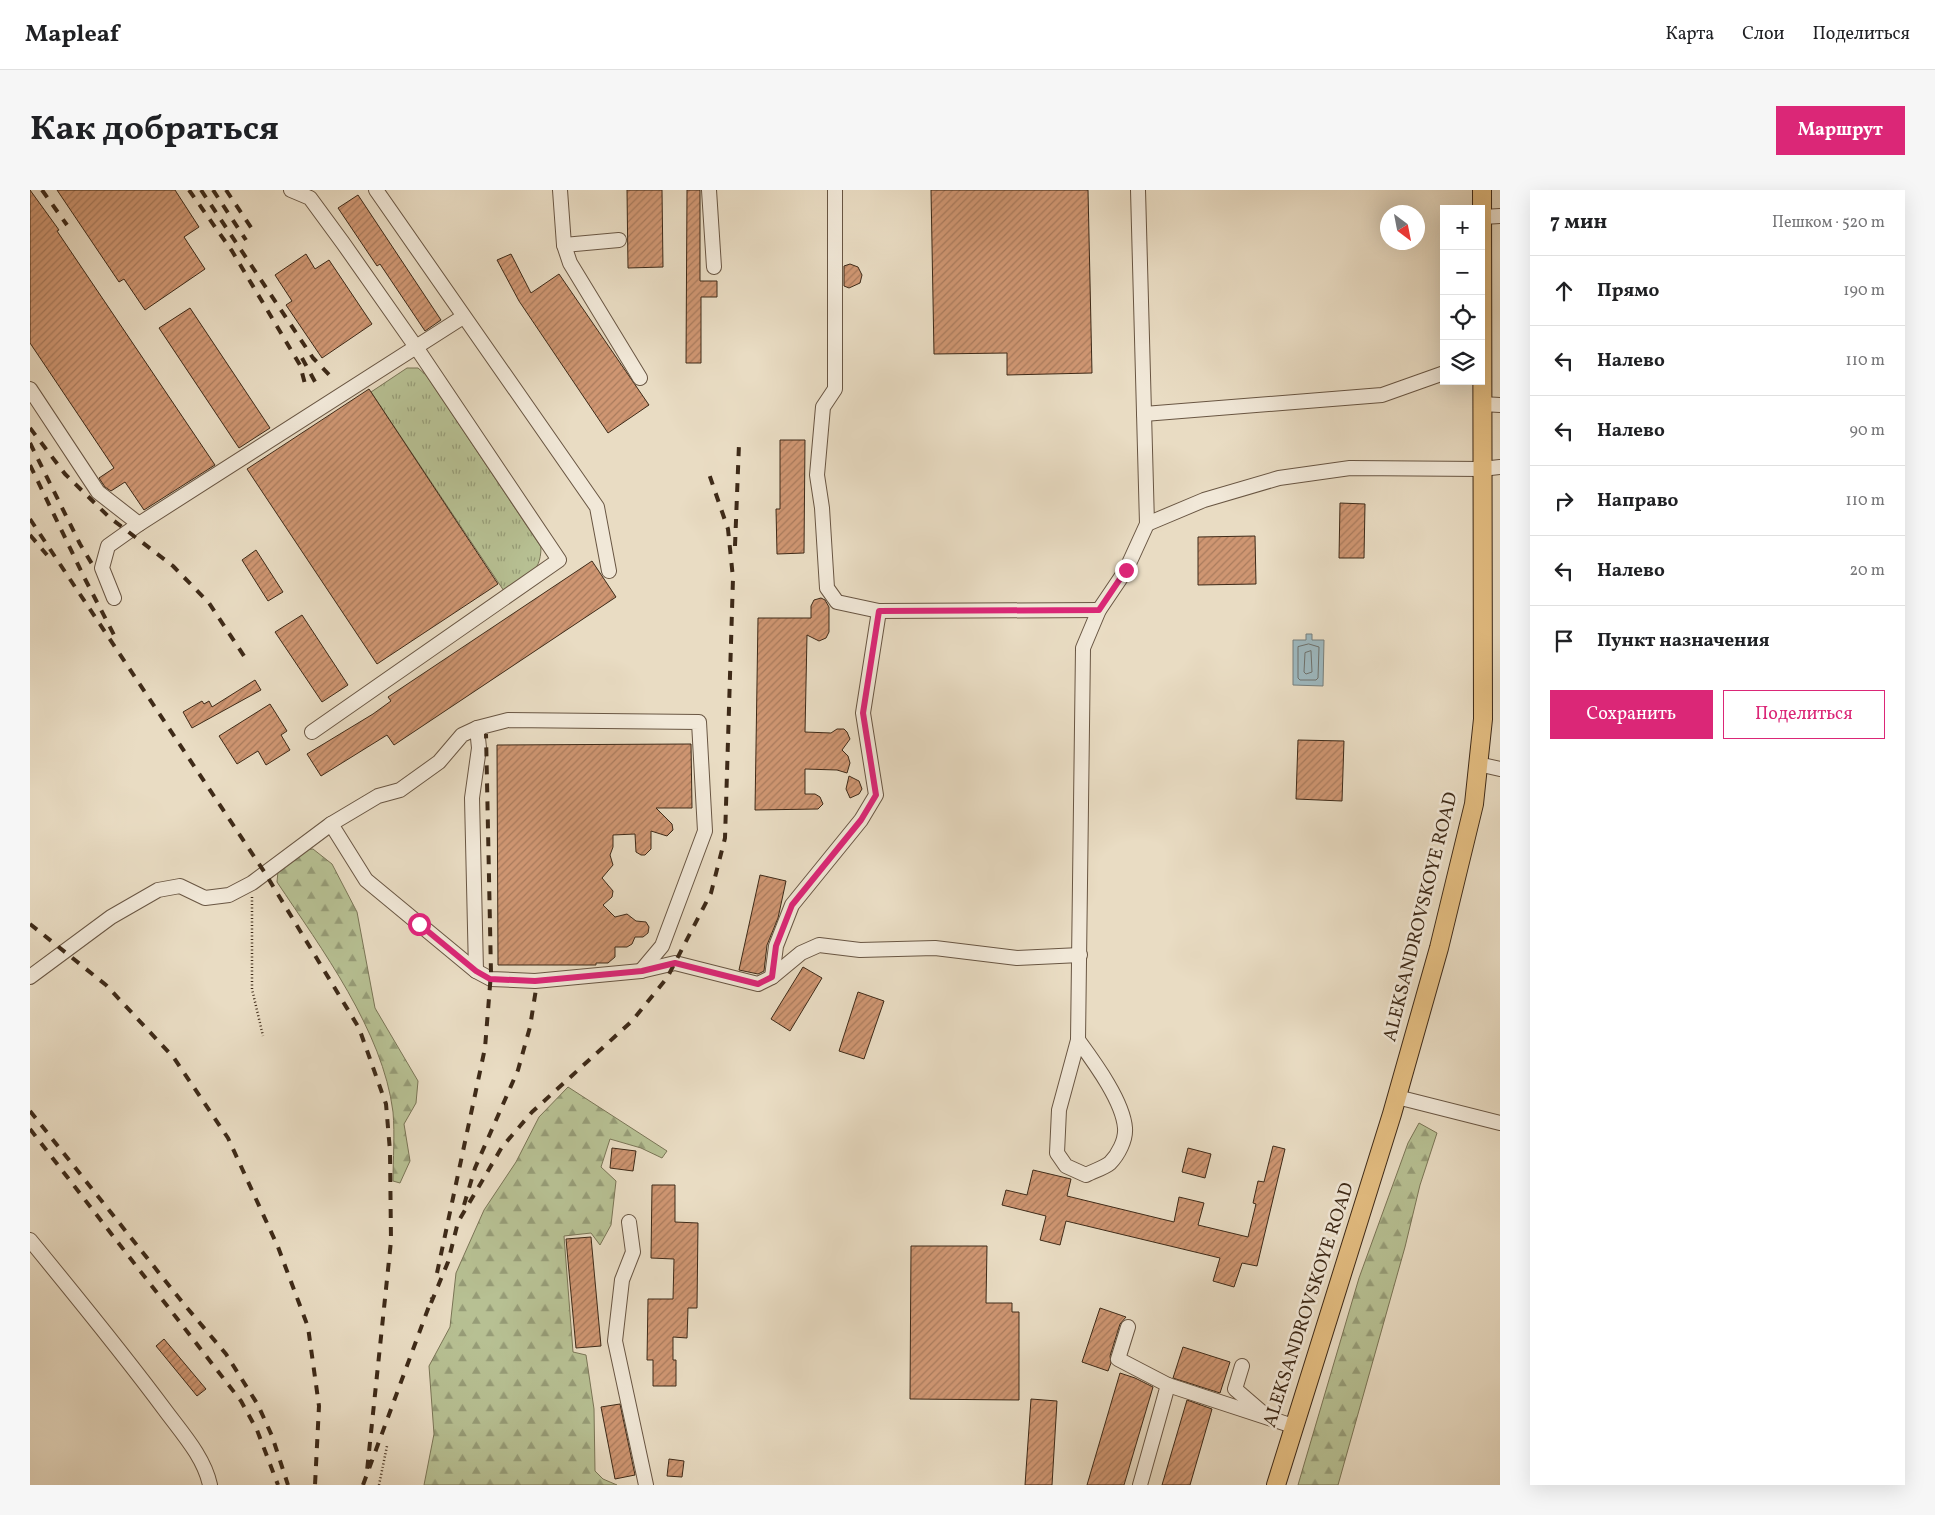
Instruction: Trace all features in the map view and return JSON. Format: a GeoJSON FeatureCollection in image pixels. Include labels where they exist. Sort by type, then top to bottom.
{"type":"FeatureCollection","features":[{"type":"Feature","properties":{"kind":"main road","name":"ALEKSANDROVSKOYE ROAD"},"geometry":{"type":"LineString","coordinates":[[1482,190],[1491,216],[1483,340]]}},
{"type":"Feature","properties":{"kind":"main road","name":"ALEKSANDROVSKOYE ROAD"},"geometry":{"type":"LineString","coordinates":[[1276,1485],[1397,1097],[1439,948],[1474,804],[1482,719],[1482,385]]}},
{"type":"Feature","properties":{"kind":"lane"},"geometry":{"type":"LineString","coordinates":[[291,190],[310,198],[416,347],[559,560],[312,732]]}},
{"type":"Feature","properties":{"kind":"lane"},"geometry":{"type":"LineString","coordinates":[[376,190],[597,507],[609,571]]}},
{"type":"Feature","properties":{"kind":"lane"},"geometry":{"type":"LineString","coordinates":[[560,190],[564,245],[570,263],[640,378]]}},
{"type":"Feature","properties":{"kind":"lane"},"geometry":{"type":"LineString","coordinates":[[709,190],[714,267]]}},
{"type":"Feature","properties":{"kind":"lane"},"geometry":{"type":"LineString","coordinates":[[835,190],[835,389],[822,407],[817,475],[822,508],[826,588],[837,602],[879,611],[1099,610]]}},
{"type":"Feature","properties":{"kind":"lane"},"geometry":{"type":"LineString","coordinates":[[1078,1040],[1102,1074],[1121,1113],[1125,1129],[1121,1146],[1109,1164],[1086,1175],[1066,1166],[1056,1153],[1060,1110],[1078,1040],[1083,648],[1099,610],[1126,570],[1146,524],[1138,190]]}},
{"type":"Feature","properties":{"kind":"lane"},"geometry":{"type":"LineString","coordinates":[[564,245],[619,240]]}},
{"type":"Feature","properties":{"kind":"lane"},"geometry":{"type":"LineString","coordinates":[[114,598],[102,568],[108,546],[139,524],[463,317]]}},
{"type":"Feature","properties":{"kind":"lane"},"geometry":{"type":"LineString","coordinates":[[1144,414],[1382,395],[1440,374]]}},
{"type":"Feature","properties":{"kind":"lane"},"geometry":{"type":"LineString","coordinates":[[30,389],[98,492],[139,524]]}},
{"type":"Feature","properties":{"kind":"lane"},"geometry":{"type":"LineString","coordinates":[[1482,404],[1500,405]]}},
{"type":"Feature","properties":{"kind":"lane"},"geometry":{"type":"LineString","coordinates":[[1146,524],[1204,500],[1279,478],[1350,468],[1482,469],[1500,467]]}},
{"type":"Feature","properties":{"kind":"lane"},"geometry":{"type":"LineString","coordinates":[[772,977],[776,946],[792,905],[861,820],[876,795],[863,713],[879,611]]}},
{"type":"Feature","properties":{"kind":"lane"},"geometry":{"type":"LineString","coordinates":[[30,978],[111,917],[158,890],[180,886],[205,898],[229,895],[252,883],[331,824],[378,796],[400,790],[439,762],[462,736],[477,728],[508,720],[699,722],[705,831],[662,946],[642,971]]}},
{"type":"Feature","properties":{"kind":"lane"},"geometry":{"type":"LineString","coordinates":[[476,971],[472,798],[479,748],[477,728]]}},
{"type":"Feature","properties":{"kind":"lane"},"geometry":{"type":"LineString","coordinates":[[1478,764],[1500,769]]}},
{"type":"Feature","properties":{"kind":"lane"},"geometry":{"type":"LineString","coordinates":[[331,824],[366,880],[476,971],[490,979],[535,981],[642,971],[675,963],[758,984],[772,977],[801,953],[819,945],[860,950],[935,948],[1017,958],[1080,956]]}},
{"type":"Feature","properties":{"kind":"lane"},"geometry":{"type":"LineString","coordinates":[[1397,1097],[1500,1123]]}},
{"type":"Feature","properties":{"kind":"lane"},"geometry":{"type":"LineString","coordinates":[[629,1222],[633,1252],[622,1280],[616,1340],[646,1485]]}},
{"type":"Feature","properties":{"kind":"lane"},"geometry":{"type":"LineString","coordinates":[[30,1240],[122,1352],[194,1449],[209,1478],[210,1485]]}},
{"type":"Feature","properties":{"kind":"lane"},"geometry":{"type":"LineString","coordinates":[[1128,1327],[1118,1358],[1168,1385],[1293,1426]]}},
{"type":"Feature","properties":{"kind":"lane"},"geometry":{"type":"LineString","coordinates":[[1242,1366],[1235,1389],[1270,1419]]}},
{"type":"Feature","properties":{"kind":"lane"},"geometry":{"type":"LineString","coordinates":[[1140,1485],[1168,1385]]}},
{"type":"Feature","properties":{"kind":"path"},"geometry":{"type":"LineString","coordinates":[[252,883],[252,989],[263,1036]]}},
{"type":"Feature","properties":{"kind":"path"},"geometry":{"type":"LineString","coordinates":[[379,1485],[387,1446]]}},
{"type":"Feature","properties":{"kind":"green space"},"geometry":{"type":"Polygon","coordinates":[[[407,368],[418,368],[426,375],[541,547],[535,570],[504,591],[371,392],[407,368]]]}},
{"type":"Feature","properties":{"kind":"green space"},"geometry":{"type":"Polygon","coordinates":[[[313,849],[332,864],[357,912],[375,1008],[418,1081],[416,1103],[404,1124],[410,1161],[400,1183],[393,1181],[393,1112],[387,1082],[377,1051],[348,991],[277,882],[278,871],[304,850],[313,849]]]}},
{"type":"Feature","properties":{"kind":"green space"},"geometry":{"type":"Polygon","coordinates":[[[568,1087],[667,1151],[662,1158],[641,1148],[610,1139],[601,1167],[616,1181],[611,1225],[600,1245],[591,1233],[564,1236],[573,1352],[586,1355],[594,1409],[595,1471],[603,1479],[617,1485],[424,1485],[434,1434],[429,1366],[450,1327],[456,1273],[484,1210],[516,1162],[539,1117],[568,1087]]]}},
{"type":"Feature","properties":{"kind":"green space"},"geometry":{"type":"Polygon","coordinates":[[[1419,1123],[1437,1133],[1420,1185],[1405,1247],[1338,1485],[1298,1485],[1359,1278],[1408,1143],[1419,1123]]]}},
{"type":"Feature","properties":{"kind":"water"},"geometry":{"type":"Polygon","coordinates":[[[1306,634],[1312,634],[1312,640],[1324,640],[1323,686],[1293,685],[1293,640],[1306,640],[1306,634]]]}},
{"type":"Feature","properties":{"kind":"building"},"geometry":{"type":"Polygon","coordinates":[[[30,190],[59,230],[57,231],[215,465],[144,510],[125,482],[111,491],[105,487],[99,478],[114,468],[30,343],[30,190]]]}},
{"type":"Feature","properties":{"kind":"building"},"geometry":{"type":"Polygon","coordinates":[[[57,190],[175,190],[199,227],[184,237],[205,269],[145,310],[124,279],[119,282],[57,190]]]}},
{"type":"Feature","properties":{"kind":"building"},"geometry":{"type":"Polygon","coordinates":[[[627,190],[662,190],[663,267],[628,268],[627,190]]]}},
{"type":"Feature","properties":{"kind":"building"},"geometry":{"type":"Polygon","coordinates":[[[687,190],[700,190],[700,281],[717,281],[717,297],[701,297],[701,363],[686,363],[687,190]]]}},
{"type":"Feature","properties":{"kind":"building"},"geometry":{"type":"Polygon","coordinates":[[[931,190],[1088,190],[1092,373],[1007,375],[1007,353],[934,354],[931,190]]]}},
{"type":"Feature","properties":{"kind":"building"},"geometry":{"type":"Polygon","coordinates":[[[358,195],[441,320],[425,331],[380,264],[377,266],[338,208],[358,195]]]}},
{"type":"Feature","properties":{"kind":"building"},"geometry":{"type":"Polygon","coordinates":[[[306,254],[315,269],[329,260],[372,324],[322,358],[286,305],[292,301],[275,275],[306,254]]]}},
{"type":"Feature","properties":{"kind":"building"},"geometry":{"type":"Polygon","coordinates":[[[511,254],[531,293],[559,274],[649,405],[608,433],[519,301],[497,260],[511,254]]]}},
{"type":"Feature","properties":{"kind":"building"},"geometry":{"type":"Polygon","coordinates":[[[850,264],[858,267],[862,275],[860,283],[849,288],[844,286],[844,266],[850,264]]]}},
{"type":"Feature","properties":{"kind":"building"},"geometry":{"type":"Polygon","coordinates":[[[190,308],[270,428],[239,448],[159,328],[190,308]]]}},
{"type":"Feature","properties":{"kind":"building"},"geometry":{"type":"Polygon","coordinates":[[[369,389],[498,584],[377,664],[247,469],[369,389]]]}},
{"type":"Feature","properties":{"kind":"building"},"geometry":{"type":"Polygon","coordinates":[[[780,440],[805,440],[804,553],[777,554],[776,509],[780,509],[780,440]]]}},
{"type":"Feature","properties":{"kind":"building"},"geometry":{"type":"Polygon","coordinates":[[[1340,503],[1365,504],[1364,558],[1339,558],[1340,503]]]}},
{"type":"Feature","properties":{"kind":"building"},"geometry":{"type":"Polygon","coordinates":[[[1255,536],[1256,584],[1198,585],[1198,537],[1255,536]]]}},
{"type":"Feature","properties":{"kind":"building"},"geometry":{"type":"Polygon","coordinates":[[[256,550],[283,592],[268,601],[242,560],[256,550]]]}},
{"type":"Feature","properties":{"kind":"building"},"geometry":{"type":"Polygon","coordinates":[[[592,561],[616,597],[394,745],[387,735],[321,776],[307,754],[373,714],[391,701],[388,697],[592,561]]]}},
{"type":"Feature","properties":{"kind":"building"},"geometry":{"type":"Polygon","coordinates":[[[821,598],[825,600],[829,607],[829,632],[826,638],[819,641],[807,635],[805,732],[831,733],[837,729],[844,729],[850,739],[842,750],[848,756],[850,763],[847,773],[837,770],[805,769],[805,794],[815,794],[820,797],[823,804],[818,809],[755,810],[758,618],[811,618],[811,606],[814,600],[821,598]]]}},
{"type":"Feature","properties":{"kind":"building"},"geometry":{"type":"Polygon","coordinates":[[[302,615],[348,685],[322,702],[275,632],[302,615]]]}},
{"type":"Feature","properties":{"kind":"building"},"geometry":{"type":"Polygon","coordinates":[[[255,680],[261,690],[192,728],[183,712],[202,701],[204,704],[209,701],[212,707],[255,680]]]}},
{"type":"Feature","properties":{"kind":"building"},"geometry":{"type":"Polygon","coordinates":[[[270,704],[287,731],[281,735],[290,750],[266,765],[258,751],[237,764],[219,736],[270,704]]]}},
{"type":"Feature","properties":{"kind":"building"},"geometry":{"type":"Polygon","coordinates":[[[1298,740],[1344,741],[1342,801],[1296,799],[1298,740]]]}},
{"type":"Feature","properties":{"kind":"building"},"geometry":{"type":"Polygon","coordinates":[[[691,744],[692,808],[656,808],[672,824],[673,830],[667,836],[651,831],[651,849],[645,855],[636,852],[635,834],[613,835],[613,847],[610,855],[613,865],[602,878],[613,891],[612,897],[603,905],[615,917],[627,914],[636,921],[646,922],[649,927],[648,933],[643,937],[635,937],[632,944],[627,947],[615,947],[615,957],[608,963],[596,963],[596,965],[498,965],[497,745],[691,744]]]}},
{"type":"Feature","properties":{"kind":"building"},"geometry":{"type":"Polygon","coordinates":[[[849,776],[859,781],[862,789],[859,794],[850,798],[846,789],[849,776]]]}},
{"type":"Feature","properties":{"kind":"building"},"geometry":{"type":"Polygon","coordinates":[[[760,875],[786,881],[778,918],[767,945],[764,971],[758,974],[739,970],[760,875]]]}},
{"type":"Feature","properties":{"kind":"building"},"geometry":{"type":"Polygon","coordinates":[[[803,967],[822,978],[790,1031],[771,1019],[803,967]]]}},
{"type":"Feature","properties":{"kind":"building"},"geometry":{"type":"Polygon","coordinates":[[[858,992],[884,1001],[864,1059],[839,1051],[858,992]]]}},
{"type":"Feature","properties":{"kind":"building"},"geometry":{"type":"Polygon","coordinates":[[[1273,1146],[1285,1149],[1257,1266],[1242,1263],[1234,1287],[1213,1281],[1220,1258],[1066,1221],[1060,1245],[1040,1240],[1046,1216],[1002,1205],[1006,1190],[1027,1195],[1033,1170],[1071,1179],[1067,1196],[1174,1222],[1179,1197],[1204,1203],[1198,1225],[1248,1237],[1256,1204],[1253,1203],[1258,1181],[1264,1182],[1273,1146]]]}},
{"type":"Feature","properties":{"kind":"building"},"geometry":{"type":"Polygon","coordinates":[[[612,1148],[636,1151],[633,1171],[610,1168],[612,1148]]]}},
{"type":"Feature","properties":{"kind":"building"},"geometry":{"type":"Polygon","coordinates":[[[1188,1148],[1211,1154],[1205,1178],[1182,1172],[1188,1148]]]}},
{"type":"Feature","properties":{"kind":"building"},"geometry":{"type":"Polygon","coordinates":[[[652,1185],[675,1185],[675,1222],[698,1223],[697,1308],[688,1308],[687,1338],[673,1337],[673,1360],[676,1360],[676,1386],[653,1386],[653,1360],[647,1360],[648,1299],[673,1299],[674,1259],[651,1258],[652,1185]]]}},
{"type":"Feature","properties":{"kind":"building"},"geometry":{"type":"Polygon","coordinates":[[[591,1237],[601,1346],[576,1348],[566,1239],[591,1237]]]}},
{"type":"Feature","properties":{"kind":"building"},"geometry":{"type":"Polygon","coordinates":[[[911,1246],[987,1246],[986,1303],[1012,1303],[1012,1312],[1019,1312],[1019,1400],[910,1399],[911,1246]]]}},
{"type":"Feature","properties":{"kind":"building"},"geometry":{"type":"Polygon","coordinates":[[[1100,1308],[1126,1317],[1120,1324],[1110,1356],[1111,1363],[1108,1371],[1082,1362],[1100,1308]]]}},
{"type":"Feature","properties":{"kind":"building"},"geometry":{"type":"Polygon","coordinates":[[[164,1339],[206,1389],[197,1396],[156,1346],[164,1339]]]}},
{"type":"Feature","properties":{"kind":"building"},"geometry":{"type":"Polygon","coordinates":[[[1183,1347],[1230,1362],[1220,1393],[1173,1378],[1183,1347]]]}},
{"type":"Feature","properties":{"kind":"building"},"geometry":{"type":"Polygon","coordinates":[[[1120,1373],[1153,1387],[1124,1485],[1087,1485],[1120,1373]]]}},
{"type":"Feature","properties":{"kind":"building"},"geometry":{"type":"Polygon","coordinates":[[[1031,1399],[1057,1401],[1052,1485],[1025,1485],[1031,1399]]]}},
{"type":"Feature","properties":{"kind":"building"},"geometry":{"type":"Polygon","coordinates":[[[1187,1400],[1212,1409],[1190,1485],[1162,1485],[1187,1400]]]}},
{"type":"Feature","properties":{"kind":"building"},"geometry":{"type":"Polygon","coordinates":[[[620,1404],[635,1475],[615,1479],[601,1407],[620,1404]]]}},
{"type":"Feature","properties":{"kind":"building"},"geometry":{"type":"Polygon","coordinates":[[[669,1459],[684,1461],[682,1477],[667,1476],[669,1459]]]}},
{"type":"Feature","properties":{"kind":"railway"},"geometry":{"type":"LineString","coordinates":[[42,190],[67,225]]}},
{"type":"Feature","properties":{"kind":"railway"},"geometry":{"type":"LineString","coordinates":[[189,190],[232,251],[300,365],[305,384]]}},
{"type":"Feature","properties":{"kind":"railway"},"geometry":{"type":"LineString","coordinates":[[201,190],[313,358],[335,381]]}},
{"type":"Feature","properties":{"kind":"railway"},"geometry":{"type":"LineString","coordinates":[[213,190],[246,240]]}},
{"type":"Feature","properties":{"kind":"railway"},"geometry":{"type":"LineString","coordinates":[[226,190],[252,229]]}},
{"type":"Feature","properties":{"kind":"railway"},"geometry":{"type":"LineString","coordinates":[[302,358],[319,389]]}},
{"type":"Feature","properties":{"kind":"railway"},"geometry":{"type":"LineString","coordinates":[[30,428],[65,474],[109,517],[173,566],[209,603],[244,656]]}},
{"type":"Feature","properties":{"kind":"railway"},"geometry":{"type":"LineString","coordinates":[[30,443],[80,544],[95,569]]}},
{"type":"Feature","properties":{"kind":"railway"},"geometry":{"type":"LineString","coordinates":[[735,546],[739,444]]}},
{"type":"Feature","properties":{"kind":"railway"},"geometry":{"type":"LineString","coordinates":[[30,465],[114,635]]}},
{"type":"Feature","properties":{"kind":"railway"},"geometry":{"type":"LineString","coordinates":[[431,1303],[448,1262],[458,1222],[502,1147],[532,1112],[632,1021],[667,978],[711,893],[725,838],[733,578],[728,529],[708,471]]}},
{"type":"Feature","properties":{"kind":"railway"},"geometry":{"type":"LineString","coordinates":[[30,519],[265,873],[359,1028],[386,1104],[390,1151],[391,1241],[367,1471]]}},
{"type":"Feature","properties":{"kind":"railway"},"geometry":{"type":"LineString","coordinates":[[30,535],[47,555]]}},
{"type":"Feature","properties":{"kind":"railway"},"geometry":{"type":"LineString","coordinates":[[437,1273],[485,1048],[491,973],[486,734]]}},
{"type":"Feature","properties":{"kind":"railway"},"geometry":{"type":"LineString","coordinates":[[30,924],[106,985],[174,1058],[228,1138],[278,1247],[308,1327],[319,1406],[315,1485]]}},
{"type":"Feature","properties":{"kind":"railway"},"geometry":{"type":"LineString","coordinates":[[464,1205],[475,1168],[518,1070],[530,1027],[536,989]]}},
{"type":"Feature","properties":{"kind":"railway"},"geometry":{"type":"LineString","coordinates":[[30,1111],[226,1354],[258,1405],[272,1436],[288,1485]]}},
{"type":"Feature","properties":{"kind":"railway"},"geometry":{"type":"LineString","coordinates":[[30,1129],[241,1401],[257,1430],[278,1485]]}},
{"type":"Feature","properties":{"kind":"railway"},"geometry":{"type":"LineString","coordinates":[[363,1485],[432,1298]]}},
{"type":"Feature","properties":{"kind":"route"},"geometry":{"type":"LineString","coordinates":[[419,924],[476,971],[490,979],[535,981],[642,971],[675,963],[758,984],[772,977],[776,946],[792,905],[861,820],[876,795],[863,713],[879,611],[1099,610],[1126,570]]}}]}
